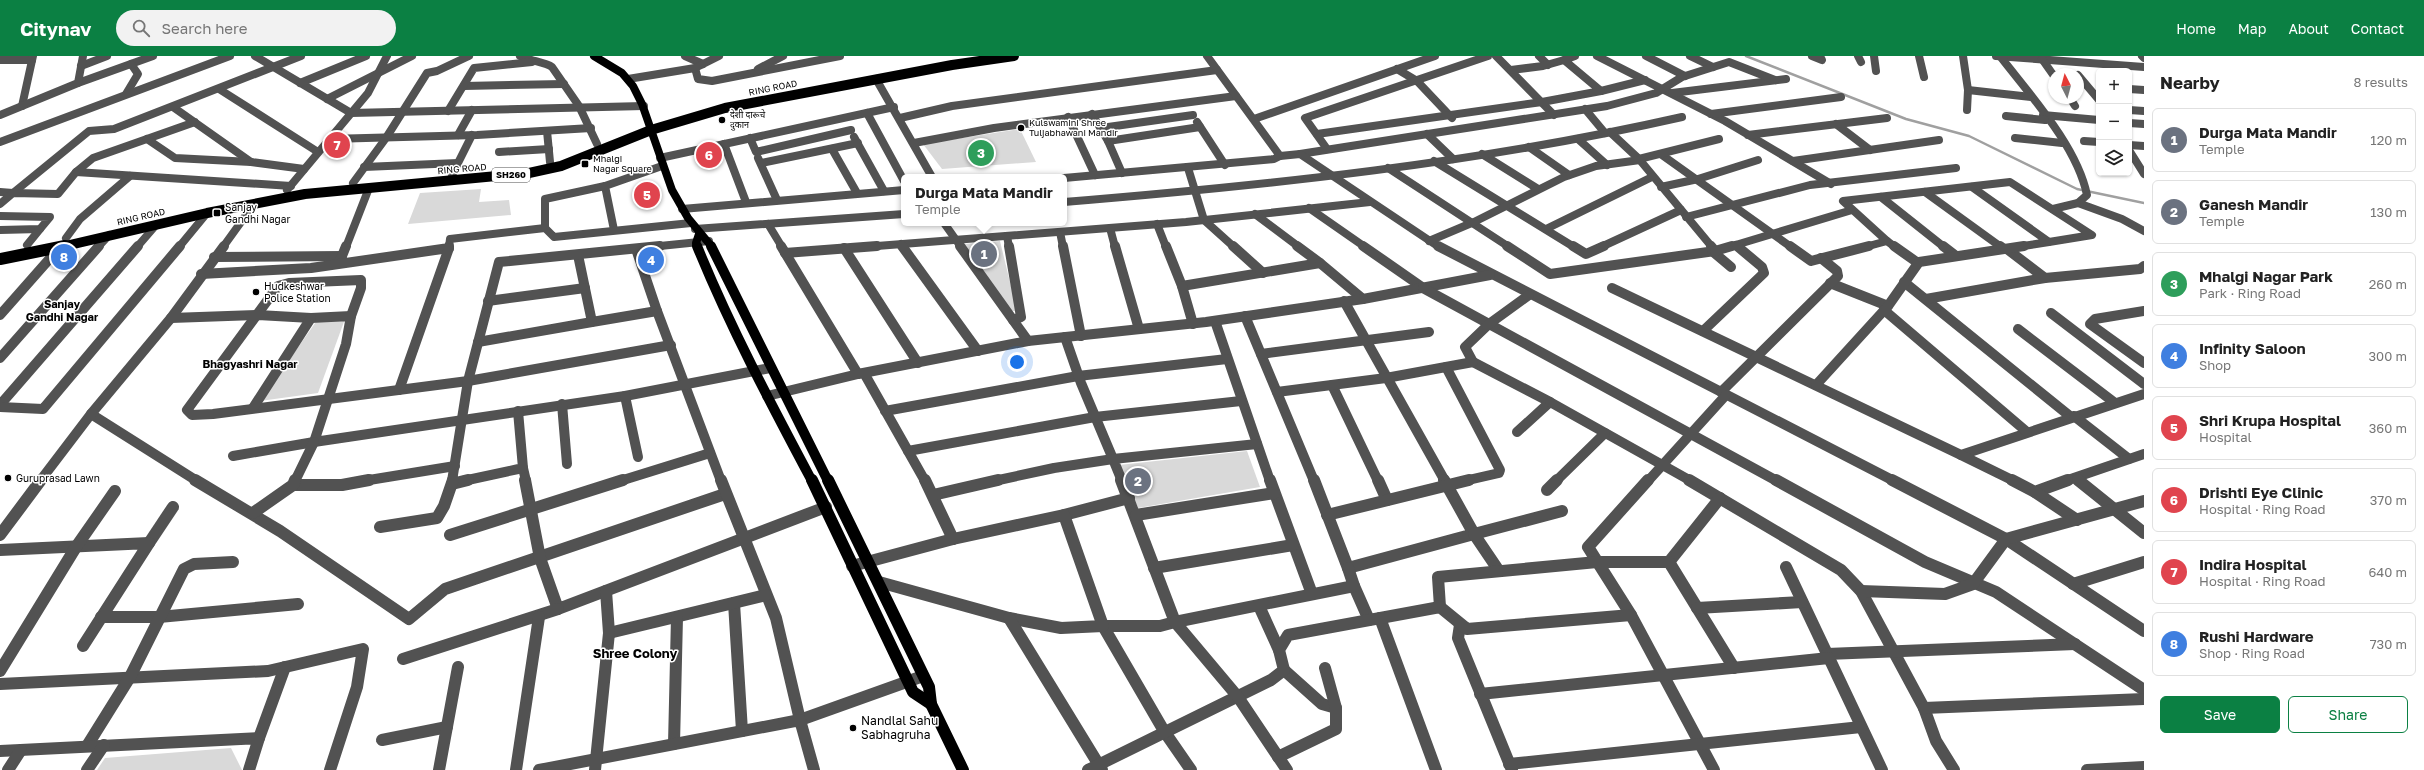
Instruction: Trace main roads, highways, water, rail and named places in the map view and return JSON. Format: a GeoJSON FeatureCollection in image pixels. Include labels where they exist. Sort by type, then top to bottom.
{"type":"FeatureCollection","features":[{"type":"Feature","properties":{"kind":"highway","name":"RING ROAD"},"geometry":{"type":"LineString","coordinates":[[0,250],[272,197],[528,173],[560,166],[694,108],[946,60],[978,56]]}},
{"type":"Feature","properties":{"kind":"highway","name":"RING ROAD"},"geometry":{"type":"LineString","coordinates":[[0,259],[254,204],[289,188],[512,169],[550,162],[650,126],[726,108],[952,65],[1014,56]]}},
{"type":"Feature","properties":{"kind":"main road"},"geometry":{"type":"LineString","coordinates":[[594,56],[628,79],[644,106],[661,162],[682,209],[695,232],[710,278],[757,372],[767,396],[826,507],[852,566],[913,692],[931,704]]}},
{"type":"Feature","properties":{"kind":"main road"},"geometry":{"type":"LineString","coordinates":[[695,232],[709,241],[770,368],[879,582],[929,687],[931,704],[963,770]]}},
{"type":"Feature","properties":{"kind":"waterway"},"geometry":{"type":"LineString","coordinates":[[1746,56],[1906,119],[1969,136],[2077,189],[2144,203]]}},
{"type":"Feature","properties":{"kind":"place","name":"देशी दारूचे दुकान"},"geometry":{"type":"Point","coordinates":[722,120]}},
{"type":"Feature","properties":{"kind":"place","name":"Kulswamini Shree Tuljabhawani Mandir"},"geometry":{"type":"Point","coordinates":[1021,128]}},
{"type":"Feature","properties":{"kind":"place","name":"Indira Hospital"},"geometry":{"type":"Point","coordinates":[337,145]}},
{"type":"Feature","properties":{"kind":"place","name":"Mhalgi Nagar Park"},"geometry":{"type":"Point","coordinates":[981,153]}},
{"type":"Feature","properties":{"kind":"place","name":"Drishti Eye Clinic"},"geometry":{"type":"Point","coordinates":[709,155]}},
{"type":"Feature","properties":{"kind":"place","name":"Mhalgi Nagar Square"},"geometry":{"type":"Point","coordinates":[585,164]}},
{"type":"Feature","properties":{"kind":"place","name":"Shri Krupa Hospital"},"geometry":{"type":"Point","coordinates":[647,195]}},
{"type":"Feature","properties":{"kind":"place","name":"Sanjay Gandhi Nagar"},"geometry":{"type":"Point","coordinates":[217,213]}},
{"type":"Feature","properties":{"kind":"place","name":"Durga Mata Mandir"},"geometry":{"type":"Point","coordinates":[984,254]}},
{"type":"Feature","properties":{"kind":"place","name":"Rushi Hardware"},"geometry":{"type":"Point","coordinates":[64,257]}},
{"type":"Feature","properties":{"kind":"place","name":"Infinity Saloon"},"geometry":{"type":"Point","coordinates":[651,260]}},
{"type":"Feature","properties":{"kind":"place","name":"Hudkeshwar Police Station"},"geometry":{"type":"Point","coordinates":[256,292]}},
{"type":"Feature","properties":{"kind":"place","name":"Guruprasad Lawn"},"geometry":{"type":"Point","coordinates":[8,478]}},
{"type":"Feature","properties":{"kind":"place","name":"Ganesh Mandir"},"geometry":{"type":"Point","coordinates":[1138,481]}},
{"type":"Feature","properties":{"kind":"place","name":"Nandlal Sahu Sabhagruha"},"geometry":{"type":"Point","coordinates":[853,728]}},
{"type":"Feature","properties":{"kind":"district","name":"Sanjay Gandhi Nagar"},"geometry":{"type":"Point","coordinates":[62,310]}},
{"type":"Feature","properties":{"kind":"district","name":"Bhagyashri Nagar"},"geometry":{"type":"Point","coordinates":[250,364]}},
{"type":"Feature","properties":{"kind":"district","name":"Shree Colony"},"geometry":{"type":"Point","coordinates":[635,653]}}]}
